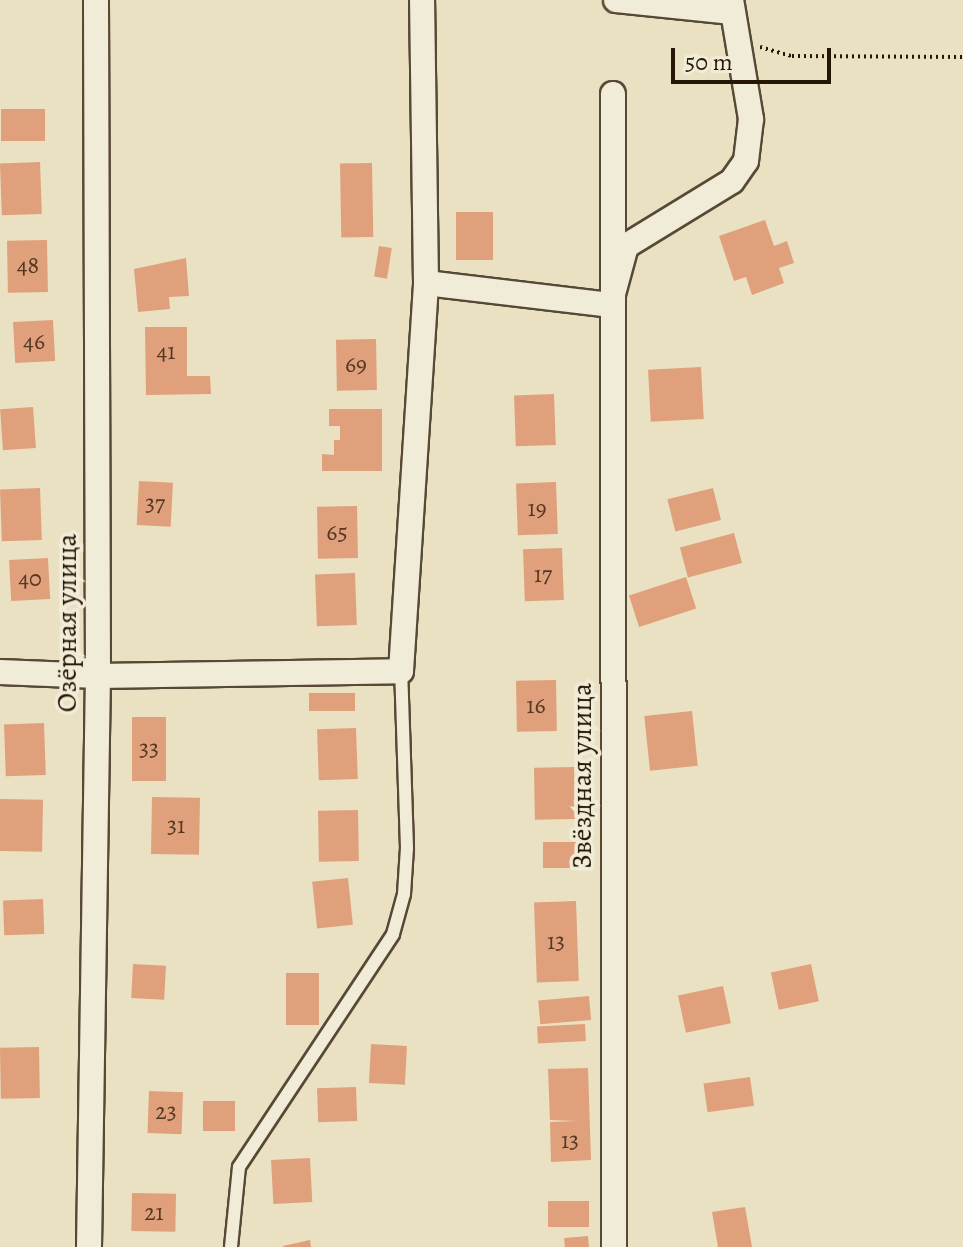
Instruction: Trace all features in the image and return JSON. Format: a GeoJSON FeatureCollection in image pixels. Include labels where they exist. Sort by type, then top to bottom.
{"type":"FeatureCollection","features":[{"type":"Feature","properties":{"kind":"street","name":"Озёрная улица"},"geometry":{"type":"LineString","coordinates":[[89,1247],[98,676],[96,0]]}},
{"type":"Feature","properties":{"kind":"street"},"geometry":{"type":"LineString","coordinates":[[0,672],[98,676],[401,671],[426,283],[422,0]]}},
{"type":"Feature","properties":{"kind":"street"},"geometry":{"type":"LineString","coordinates":[[616,0],[731,6]]}},
{"type":"Feature","properties":{"kind":"street","name":"Звёздная улица"},"geometry":{"type":"LineString","coordinates":[[610,305],[626,246],[732,181],[746,161],[751,119],[731,6]]}},
{"type":"Feature","properties":{"kind":"street","name":"Звёздная улица"},"geometry":{"type":"LineString","coordinates":[[613,94],[610,305],[614,1247]]}},
{"type":"Feature","properties":{"kind":"street"},"geometry":{"type":"LineString","coordinates":[[426,283],[610,305]]}},
{"type":"Feature","properties":{"kind":"lane"},"geometry":{"type":"LineString","coordinates":[[231,1247],[239,1167],[393,934],[404,894],[407,848],[401,671]]}},
{"type":"Feature","properties":{"kind":"path"},"geometry":{"type":"LineString","coordinates":[[752,45],[792,56],[963,57]]}},
{"type":"Feature","properties":{"kind":"building"},"geometry":{"type":"Polygon","coordinates":[[[1,109],[45,109],[45,141],[1,141],[1,109]]]}},
{"type":"Feature","properties":{"kind":"building"},"geometry":{"type":"Polygon","coordinates":[[[40,162],[42,214],[2,215],[0,163],[40,162]]]}},
{"type":"Feature","properties":{"kind":"building"},"geometry":{"type":"Polygon","coordinates":[[[372,163],[373,237],[341,238],[340,164],[372,163]]]}},
{"type":"Feature","properties":{"kind":"building"},"geometry":{"type":"Polygon","coordinates":[[[456,212],[493,212],[493,260],[456,260],[456,212]]]}},
{"type":"Feature","properties":{"kind":"building"},"geometry":{"type":"Polygon","coordinates":[[[765,220],[774,246],[787,241],[794,263],[779,268],[784,283],[752,295],[746,277],[734,281],[719,236],[765,220]]]}},
{"type":"Feature","properties":{"kind":"building"},"geometry":{"type":"Polygon","coordinates":[[[47,240],[48,292],[8,293],[7,241],[47,240]]]}},
{"type":"Feature","properties":{"kind":"building"},"geometry":{"type":"Polygon","coordinates":[[[379,246],[392,248],[387,279],[374,277],[379,246]]]}},
{"type":"Feature","properties":{"kind":"building"},"geometry":{"type":"Polygon","coordinates":[[[186,258],[189,296],[169,297],[170,309],[138,312],[134,269],[186,258]]]}},
{"type":"Feature","properties":{"kind":"building"},"geometry":{"type":"Polygon","coordinates":[[[53,320],[55,361],[15,363],[13,322],[53,320]]]}},
{"type":"Feature","properties":{"kind":"building"},"geometry":{"type":"Polygon","coordinates":[[[145,327],[187,327],[187,376],[210,376],[211,394],[146,395],[145,327]]]}},
{"type":"Feature","properties":{"kind":"building"},"geometry":{"type":"Polygon","coordinates":[[[376,339],[377,390],[337,391],[336,340],[376,339]]]}},
{"type":"Feature","properties":{"kind":"building"},"geometry":{"type":"Polygon","coordinates":[[[701,367],[704,419],[651,422],[648,370],[701,367]]]}},
{"type":"Feature","properties":{"kind":"building"},"geometry":{"type":"Polygon","coordinates":[[[554,394],[556,445],[516,446],[514,395],[554,394]]]}},
{"type":"Feature","properties":{"kind":"building"},"geometry":{"type":"Polygon","coordinates":[[[33,407],[36,448],[3,450],[0,409],[33,407]]]}},
{"type":"Feature","properties":{"kind":"building"},"geometry":{"type":"Polygon","coordinates":[[[329,409],[382,409],[382,471],[322,471],[322,454],[334,455],[334,440],[340,440],[340,426],[329,426],[329,409]]]}},
{"type":"Feature","properties":{"kind":"building"},"geometry":{"type":"Polygon","coordinates":[[[139,481],[173,483],[171,527],[137,525],[139,481]]]}},
{"type":"Feature","properties":{"kind":"building"},"geometry":{"type":"Polygon","coordinates":[[[556,482],[558,534],[518,535],[516,483],[556,482]]]}},
{"type":"Feature","properties":{"kind":"building"},"geometry":{"type":"Polygon","coordinates":[[[40,488],[42,540],[2,541],[0,489],[40,488]]]}},
{"type":"Feature","properties":{"kind":"building"},"geometry":{"type":"Polygon","coordinates":[[[713,488],[721,520],[675,531],[667,499],[713,488]]]}},
{"type":"Feature","properties":{"kind":"building"},"geometry":{"type":"Polygon","coordinates":[[[357,506],[358,558],[318,559],[317,507],[357,506]]]}},
{"type":"Feature","properties":{"kind":"building"},"geometry":{"type":"Polygon","coordinates":[[[734,533],[742,563],[688,577],[680,547],[734,533]]]}},
{"type":"Feature","properties":{"kind":"building"},"geometry":{"type":"Polygon","coordinates":[[[562,548],[564,600],[525,601],[523,549],[562,548]]]}},
{"type":"Feature","properties":{"kind":"building"},"geometry":{"type":"Polygon","coordinates":[[[48,558],[50,599],[11,601],[9,560],[48,558]]]}},
{"type":"Feature","properties":{"kind":"building"},"geometry":{"type":"Polygon","coordinates":[[[355,573],[357,625],[317,626],[315,574],[355,573]]]}},
{"type":"Feature","properties":{"kind":"building"},"geometry":{"type":"Polygon","coordinates":[[[686,577],[696,608],[639,627],[629,596],[686,577]]]}},
{"type":"Feature","properties":{"kind":"building"},"geometry":{"type":"Polygon","coordinates":[[[556,680],[557,731],[517,732],[516,681],[556,680]]]}},
{"type":"Feature","properties":{"kind":"building"},"geometry":{"type":"Polygon","coordinates":[[[309,693],[355,693],[355,711],[309,711],[309,693]]]}},
{"type":"Feature","properties":{"kind":"building"},"geometry":{"type":"Polygon","coordinates":[[[692,711],[698,766],[650,771],[644,716],[692,711]]]}},
{"type":"Feature","properties":{"kind":"building"},"geometry":{"type":"Polygon","coordinates":[[[132,717],[166,717],[166,781],[132,781],[132,717]]]}},
{"type":"Feature","properties":{"kind":"building"},"geometry":{"type":"Polygon","coordinates":[[[44,723],[46,775],[6,776],[4,724],[44,723]]]}},
{"type":"Feature","properties":{"kind":"building"},"geometry":{"type":"Polygon","coordinates":[[[356,728],[358,779],[319,780],[317,729],[356,728]]]}},
{"type":"Feature","properties":{"kind":"building"},"geometry":{"type":"Polygon","coordinates":[[[574,767],[575,819],[535,820],[534,768],[574,767]]]}},
{"type":"Feature","properties":{"kind":"building"},"geometry":{"type":"Polygon","coordinates":[[[152,797],[200,798],[199,855],[151,854],[152,797]]]}},
{"type":"Feature","properties":{"kind":"building"},"geometry":{"type":"Polygon","coordinates":[[[0,799],[43,800],[42,852],[0,851],[0,799]]]}},
{"type":"Feature","properties":{"kind":"building"},"geometry":{"type":"Polygon","coordinates":[[[358,810],[359,861],[319,862],[318,811],[358,810]]]}},
{"type":"Feature","properties":{"kind":"building"},"geometry":{"type":"Polygon","coordinates":[[[543,842],[579,842],[579,868],[543,868],[543,842]]]}},
{"type":"Feature","properties":{"kind":"building"},"geometry":{"type":"Polygon","coordinates":[[[348,878],[353,925],[317,929],[312,882],[348,878]]]}},
{"type":"Feature","properties":{"kind":"building"},"geometry":{"type":"Polygon","coordinates":[[[43,899],[44,934],[4,935],[3,900],[43,899]]]}},
{"type":"Feature","properties":{"kind":"building"},"geometry":{"type":"Polygon","coordinates":[[[576,901],[579,981],[537,982],[534,902],[576,901]]]}},
{"type":"Feature","properties":{"kind":"building"},"geometry":{"type":"Polygon","coordinates":[[[133,964],[166,966],[164,1000],[131,998],[133,964]]]}},
{"type":"Feature","properties":{"kind":"building"},"geometry":{"type":"Polygon","coordinates":[[[811,964],[819,1001],[779,1010],[771,973],[811,964]]]}},
{"type":"Feature","properties":{"kind":"building"},"geometry":{"type":"Polygon","coordinates":[[[286,973],[319,973],[319,1025],[286,1025],[286,973]]]}},
{"type":"Feature","properties":{"kind":"building"},"geometry":{"type":"Polygon","coordinates":[[[723,986],[731,1023],[686,1033],[678,996],[723,986]]]}},
{"type":"Feature","properties":{"kind":"building"},"geometry":{"type":"Polygon","coordinates":[[[589,996],[591,1020],[540,1024],[538,1000],[589,996]]]}},
{"type":"Feature","properties":{"kind":"building"},"geometry":{"type":"Polygon","coordinates":[[[585,1024],[586,1041],[538,1043],[537,1027],[585,1024]]]}},
{"type":"Feature","properties":{"kind":"building"},"geometry":{"type":"Polygon","coordinates":[[[371,1044],[407,1046],[405,1085],[369,1083],[371,1044]]]}},
{"type":"Feature","properties":{"kind":"building"},"geometry":{"type":"Polygon","coordinates":[[[39,1047],[40,1098],[1,1099],[0,1048],[39,1047]]]}},
{"type":"Feature","properties":{"kind":"building"},"geometry":{"type":"Polygon","coordinates":[[[588,1068],[591,1160],[551,1162],[550,1122],[577,1121],[550,1120],[548,1069],[588,1068]]]}},
{"type":"Feature","properties":{"kind":"building"},"geometry":{"type":"Polygon","coordinates":[[[750,1077],[754,1106],[707,1112],[703,1084],[750,1077]]]}},
{"type":"Feature","properties":{"kind":"building"},"geometry":{"type":"Polygon","coordinates":[[[356,1087],[357,1121],[318,1122],[317,1088],[356,1087]]]}},
{"type":"Feature","properties":{"kind":"building"},"geometry":{"type":"Polygon","coordinates":[[[149,1091],[183,1092],[182,1134],[148,1133],[149,1091]]]}},
{"type":"Feature","properties":{"kind":"building"},"geometry":{"type":"Polygon","coordinates":[[[203,1101],[235,1101],[235,1131],[203,1131],[203,1101]]]}},
{"type":"Feature","properties":{"kind":"building"},"geometry":{"type":"Polygon","coordinates":[[[310,1158],[312,1202],[273,1204],[271,1160],[310,1158]]]}},
{"type":"Feature","properties":{"kind":"building"},"geometry":{"type":"Polygon","coordinates":[[[132,1193],[176,1194],[175,1232],[131,1231],[132,1193]]]}},
{"type":"Feature","properties":{"kind":"building"},"geometry":{"type":"Polygon","coordinates":[[[548,1201],[589,1201],[589,1227],[548,1227],[548,1201]]]}},
{"type":"Feature","properties":{"kind":"building"},"geometry":{"type":"Polygon","coordinates":[[[745,1207],[752,1247],[718,1247],[712,1212],[745,1207]]]}},
{"type":"Feature","properties":{"kind":"building"},"geometry":{"type":"Polygon","coordinates":[[[588,1236],[589,1247],[565,1247],[564,1238],[588,1236]]]}},
{"type":"Feature","properties":{"kind":"building"},"geometry":{"type":"Polygon","coordinates":[[[310,1240],[311,1247],[283,1247],[283,1246],[310,1240]]]}}]}
